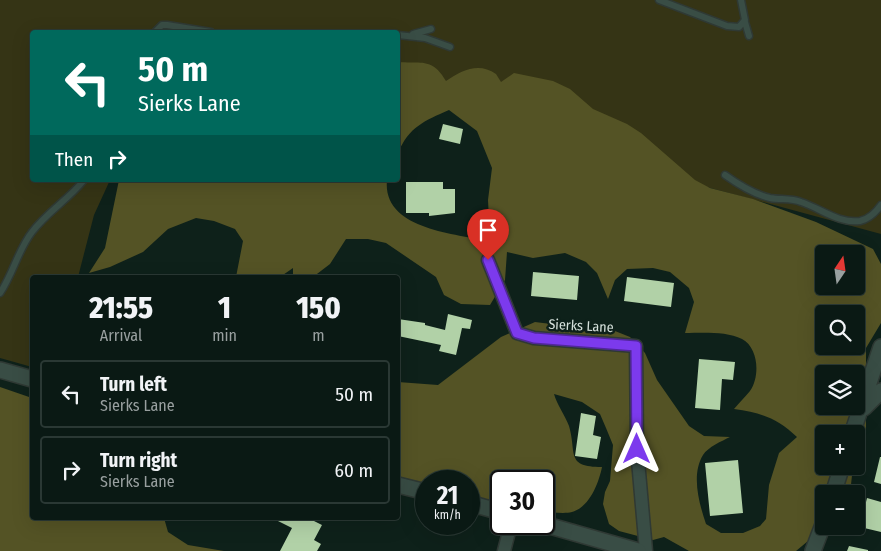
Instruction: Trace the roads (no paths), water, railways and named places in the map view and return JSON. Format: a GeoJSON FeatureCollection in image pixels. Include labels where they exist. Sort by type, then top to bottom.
{"type":"FeatureCollection","features":[{"type":"Feature","properties":{"kind":"main road"},"geometry":{"type":"LineString","coordinates":[[865,396],[881,350]]}},
{"type":"Feature","properties":{"kind":"main road"},"geometry":{"type":"LineString","coordinates":[[0,370],[30,378]]}},
{"type":"Feature","properties":{"kind":"main road"},"geometry":{"type":"LineString","coordinates":[[865,407],[881,391]]}},
{"type":"Feature","properties":{"kind":"main road"},"geometry":{"type":"LineString","coordinates":[[400,486],[415,489]]}},
{"type":"Feature","properties":{"kind":"main road"},"geometry":{"type":"LineString","coordinates":[[555,527],[638,551]]}},
{"type":"Feature","properties":{"kind":"main road"},"geometry":{"type":"LineString","coordinates":[[813,551],[819,535]]}},
{"type":"Feature","properties":{"kind":"street","name":"Sierks Lane"},"geometry":{"type":"LineString","coordinates":[[488,260],[517,333],[534,338],[636,346],[637,449],[646,551]]}},
{"type":"Feature","properties":{"kind":"street"},"geometry":{"type":"LineString","coordinates":[[504,551],[508,535]]}},
{"type":"Feature","properties":{"kind":"lane"},"geometry":{"type":"LineString","coordinates":[[659,0],[727,26],[739,27],[745,22]]}},
{"type":"Feature","properties":{"kind":"lane"},"geometry":{"type":"LineString","coordinates":[[741,0],[749,36]]}},
{"type":"Feature","properties":{"kind":"lane"},"geometry":{"type":"LineString","coordinates":[[157,30],[162,25],[198,30]]}},
{"type":"Feature","properties":{"kind":"lane"},"geometry":{"type":"LineString","coordinates":[[405,36],[431,29]]}},
{"type":"Feature","properties":{"kind":"lane"},"geometry":{"type":"LineString","coordinates":[[400,36],[425,38],[450,47]]}},
{"type":"Feature","properties":{"kind":"lane"},"geometry":{"type":"LineString","coordinates":[[725,175],[755,193],[770,198],[799,201],[850,221],[861,221],[869,217],[881,204]]}},
{"type":"Feature","properties":{"kind":"lane"},"geometry":{"type":"LineString","coordinates":[[0,293],[23,245],[34,230],[70,197],[82,182]]}}]}
